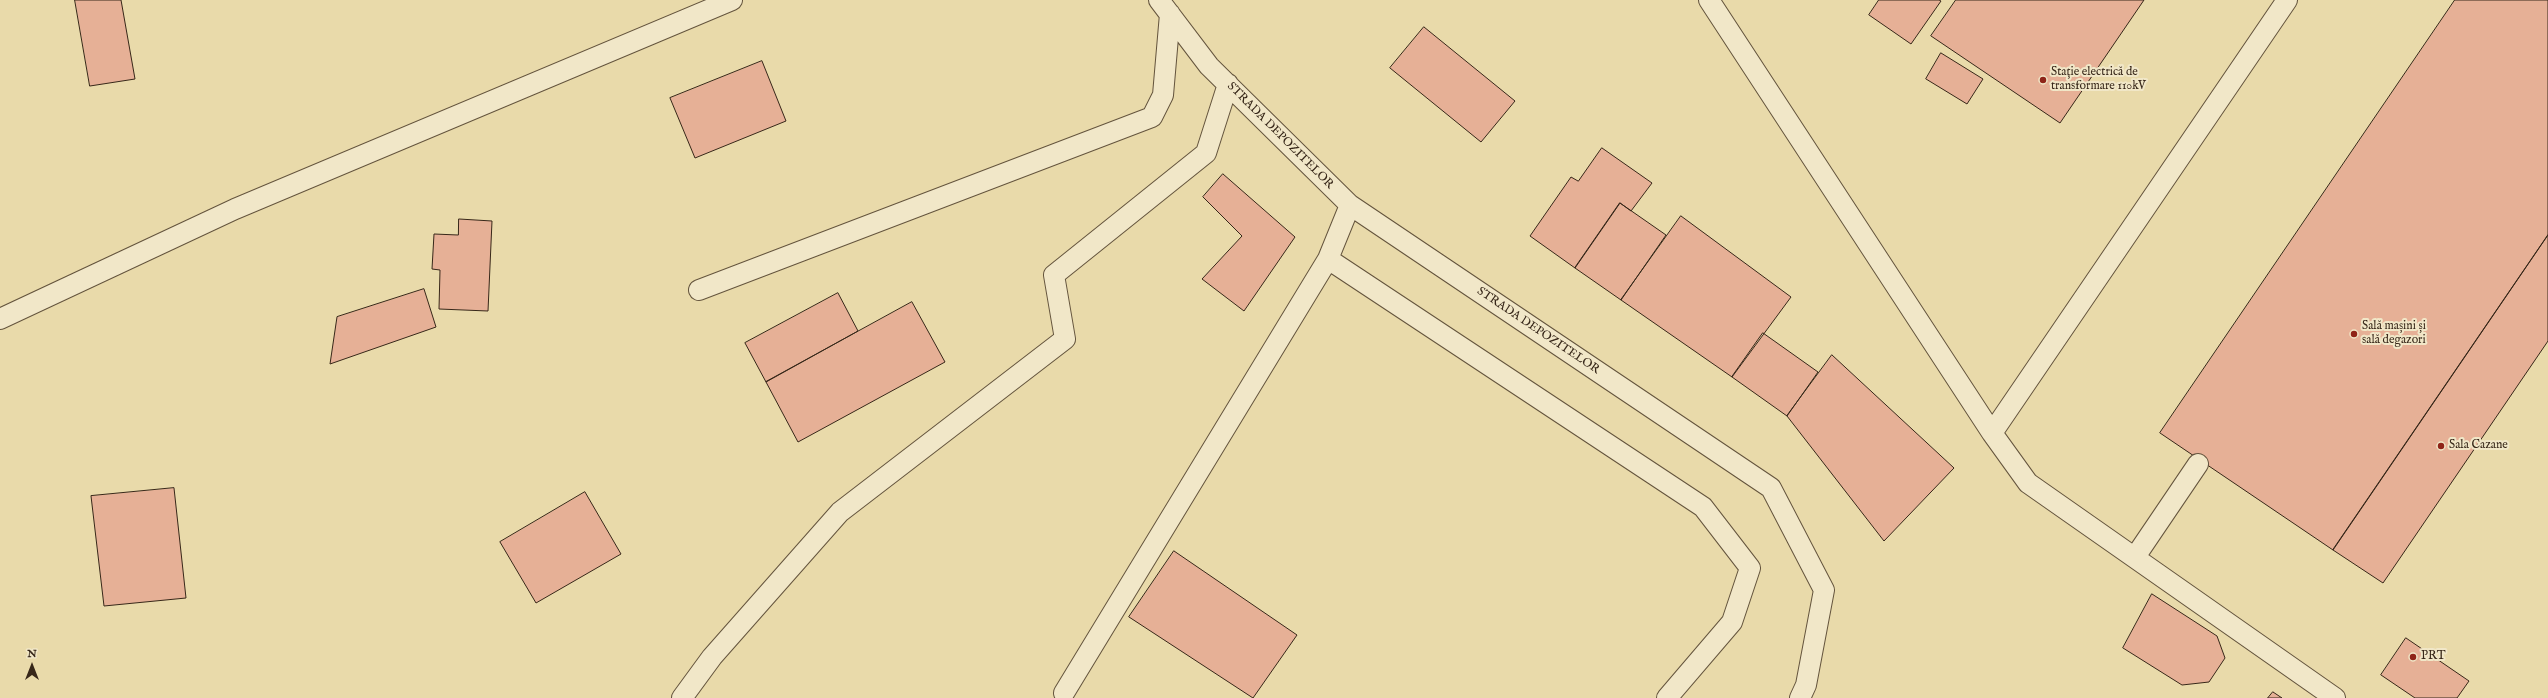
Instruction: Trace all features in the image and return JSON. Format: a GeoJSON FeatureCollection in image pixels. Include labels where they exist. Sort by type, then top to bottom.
{"type":"FeatureCollection","features":[{"type":"Feature","properties":{"kind":"lane"},"geometry":{"type":"LineString","coordinates":[[0,320],[235,209],[732,0]]}},
{"type":"Feature","properties":{"kind":"lane"},"geometry":{"type":"LineString","coordinates":[[1709,0],[1992,433],[2028,483],[2335,698]]}},
{"type":"Feature","properties":{"kind":"lane"},"geometry":{"type":"LineString","coordinates":[[1992,433],[2287,0]]}},
{"type":"Feature","properties":{"kind":"lane"},"geometry":{"type":"LineString","coordinates":[[699,290],[1152,117],[1163,95],[1164,7]]}},
{"type":"Feature","properties":{"kind":"lane","name":"STRADA DEPOZITELOR"},"geometry":{"type":"LineString","coordinates":[[1164,7],[1209,66],[1350,205],[1771,488],[1824,590],[1806,685],[1800,698]]}},
{"type":"Feature","properties":{"kind":"lane"},"geometry":{"type":"LineString","coordinates":[[682,698],[712,657],[840,512],[1065,339],[1054,275],[1206,153],[1228,84]]}},
{"type":"Feature","properties":{"kind":"lane"},"geometry":{"type":"LineString","coordinates":[[1064,693],[1328,259],[1350,205]]}},
{"type":"Feature","properties":{"kind":"lane"},"geometry":{"type":"LineString","coordinates":[[1328,259],[1703,507],[1750,568],[1732,622],[1667,698]]}},
{"type":"Feature","properties":{"kind":"lane"},"geometry":{"type":"LineString","coordinates":[[2135,557],[2198,464]]}},
{"type":"Feature","properties":{"kind":"building"},"geometry":{"type":"Polygon","coordinates":[[[75,0],[121,0],[135,79],[90,86],[75,0]]]}},
{"type":"Feature","properties":{"kind":"building"},"geometry":{"type":"Polygon","coordinates":[[[1879,0],[1941,1],[1911,44],[1869,15],[1879,0]]]}},
{"type":"Feature","properties":{"kind":"building","name":"Stație electrică de transformare 110kV"},"geometry":{"type":"Polygon","coordinates":[[[1956,0],[2144,0],[2060,123],[1931,36],[1956,0]]]}},
{"type":"Feature","properties":{"kind":"building","name":"Sală mașini și sală degazori"},"geometry":{"type":"Polygon","coordinates":[[[2455,0],[2548,0],[2548,235],[2333,550],[2160,433],[2455,0]]]}},
{"type":"Feature","properties":{"kind":"building"},"geometry":{"type":"Polygon","coordinates":[[[1424,27],[1515,101],[1481,142],[1390,68],[1424,27]]]}},
{"type":"Feature","properties":{"kind":"building"},"geometry":{"type":"Polygon","coordinates":[[[1941,53],[1983,79],[1967,104],[1926,79],[1941,53]]]}},
{"type":"Feature","properties":{"kind":"building"},"geometry":{"type":"Polygon","coordinates":[[[762,61],[786,121],[695,158],[670,98],[762,61]]]}},
{"type":"Feature","properties":{"kind":"building"},"geometry":{"type":"Polygon","coordinates":[[[1602,148],[1652,183],[1631,211],[1620,203],[1575,268],[1530,236],[1571,177],[1578,181],[1602,148]]]}},
{"type":"Feature","properties":{"kind":"building"},"geometry":{"type":"Polygon","coordinates":[[[1223,174],[1295,237],[1244,311],[1202,279],[1242,236],[1203,197],[1223,174]]]}},
{"type":"Feature","properties":{"kind":"building"},"geometry":{"type":"Polygon","coordinates":[[[1620,203],[1666,235],[1621,300],[1575,268],[1620,203]]]}},
{"type":"Feature","properties":{"kind":"building"},"geometry":{"type":"Polygon","coordinates":[[[1681,216],[1791,297],[1732,377],[1621,300],[1681,216]]]}},
{"type":"Feature","properties":{"kind":"building"},"geometry":{"type":"Polygon","coordinates":[[[459,219],[492,221],[488,311],[439,309],[440,270],[432,269],[434,234],[458,235],[459,219]]]}},
{"type":"Feature","properties":{"kind":"building","name":"Sala Cazane"},"geometry":{"type":"Polygon","coordinates":[[[2548,235],[2548,341],[2383,583],[2333,550],[2548,235]]]}},
{"type":"Feature","properties":{"kind":"building"},"geometry":{"type":"Polygon","coordinates":[[[424,289],[436,327],[330,364],[337,317],[424,289]]]}},
{"type":"Feature","properties":{"kind":"building"},"geometry":{"type":"Polygon","coordinates":[[[838,293],[858,331],[766,382],[745,343],[838,293]]]}},
{"type":"Feature","properties":{"kind":"building"},"geometry":{"type":"Polygon","coordinates":[[[912,302],[945,362],[798,442],[766,382],[912,302]]]}},
{"type":"Feature","properties":{"kind":"building"},"geometry":{"type":"Polygon","coordinates":[[[1763,333],[1818,372],[1787,416],[1732,377],[1763,333]]]}},
{"type":"Feature","properties":{"kind":"building"},"geometry":{"type":"Polygon","coordinates":[[[1832,355],[1954,468],[1884,541],[1787,416],[1832,355]]]}},
{"type":"Feature","properties":{"kind":"building"},"geometry":{"type":"Polygon","coordinates":[[[174,488],[186,598],[104,606],[91,496],[174,488]]]}},
{"type":"Feature","properties":{"kind":"building"},"geometry":{"type":"Polygon","coordinates":[[[585,492],[621,554],[536,603],[500,542],[585,492]]]}},
{"type":"Feature","properties":{"kind":"building"},"geometry":{"type":"Polygon","coordinates":[[[1174,551],[1297,635],[1253,698],[1129,617],[1174,551]]]}},
{"type":"Feature","properties":{"kind":"building"},"geometry":{"type":"Polygon","coordinates":[[[2152,594],[2217,636],[2225,658],[2209,682],[2182,685],[2123,648],[2152,594]]]}},
{"type":"Feature","properties":{"kind":"building","name":"PRT"},"geometry":{"type":"Polygon","coordinates":[[[2406,638],[2469,681],[2457,698],[2415,698],[2381,675],[2406,638]]]}},
{"type":"Feature","properties":{"kind":"building"},"geometry":{"type":"Polygon","coordinates":[[[2273,692],[2282,698],[2268,698],[2273,692]]]}},
{"type":"Feature","properties":{"kind":"place","name":"Stație electrică de transformare 110kV"},"geometry":{"type":"Point","coordinates":[2043,80]}},
{"type":"Feature","properties":{"kind":"place","name":"Sală mașini și sală degazori"},"geometry":{"type":"Point","coordinates":[2354,334]}},
{"type":"Feature","properties":{"kind":"place","name":"Sala Cazane"},"geometry":{"type":"Point","coordinates":[2441,446]}},
{"type":"Feature","properties":{"kind":"place","name":"PRT"},"geometry":{"type":"Point","coordinates":[2413,657]}}]}
